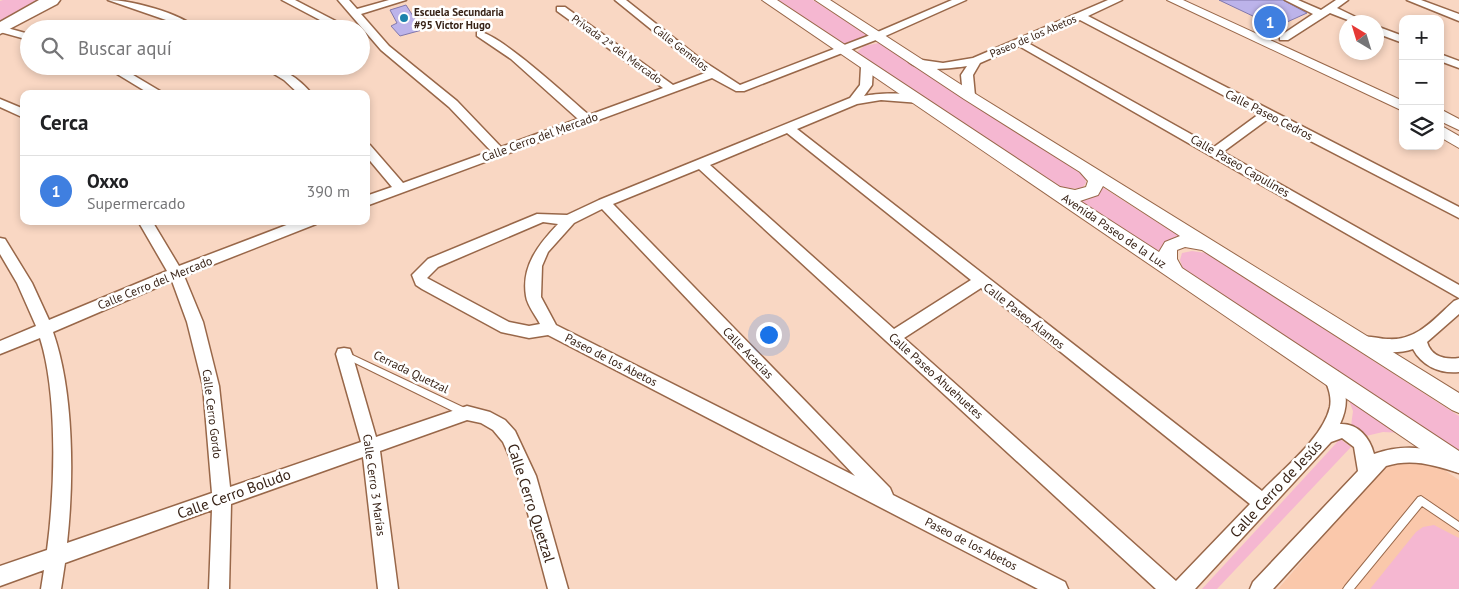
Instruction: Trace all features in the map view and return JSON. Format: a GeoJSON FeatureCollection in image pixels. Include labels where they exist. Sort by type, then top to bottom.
{"type":"FeatureCollection","features":[{"type":"Feature","properties":{"kind":"main road"},"geometry":{"type":"LineString","coordinates":[[0,30],[52,0]]}},
{"type":"Feature","properties":{"kind":"street"},"geometry":{"type":"LineString","coordinates":[[113,0],[174,20]]}},
{"type":"Feature","properties":{"kind":"street"},"geometry":{"type":"LineString","coordinates":[[287,0],[328,20]]}},
{"type":"Feature","properties":{"kind":"street"},"geometry":{"type":"LineString","coordinates":[[343,0],[360,20]]}},
{"type":"Feature","properties":{"kind":"street"},"geometry":{"type":"LineString","coordinates":[[354,13],[401,0]]}},
{"type":"Feature","properties":{"kind":"street","name":"Calle Gemelos"},"geometry":{"type":"LineString","coordinates":[[620,0],[731,87],[746,88],[842,50]]}},
{"type":"Feature","properties":{"kind":"street","name":"Avenida Paseo de la Luz"},"geometry":{"type":"LineString","coordinates":[[768,0],[1332,376],[1459,464]]}},
{"type":"Feature","properties":{"kind":"street"},"geometry":{"type":"LineString","coordinates":[[821,0],[915,62],[1459,404]]}},
{"type":"Feature","properties":{"kind":"street"},"geometry":{"type":"LineString","coordinates":[[842,50],[958,0]]}},
{"type":"Feature","properties":{"kind":"street","name":"Paseo de los Abetos"},"geometry":{"type":"LineString","coordinates":[[915,62],[943,66],[976,60],[1117,0]]}},
{"type":"Feature","properties":{"kind":"street"},"geometry":{"type":"LineString","coordinates":[[1173,0],[1399,106]]}},
{"type":"Feature","properties":{"kind":"street"},"geometry":{"type":"LineString","coordinates":[[1200,0],[1399,91]]}},
{"type":"Feature","properties":{"kind":"street"},"geometry":{"type":"LineString","coordinates":[[1290,0],[1339,15]]}},
{"type":"Feature","properties":{"kind":"street"},"geometry":{"type":"LineString","coordinates":[[1284,38],[1343,0]]}},
{"type":"Feature","properties":{"kind":"street"},"geometry":{"type":"LineString","coordinates":[[1412,0],[1459,18]]}},
{"type":"Feature","properties":{"kind":"street","name":"Privada 2ª del Mercado"},"geometry":{"type":"LineString","coordinates":[[561,9],[672,89]]}},
{"type":"Feature","properties":{"kind":"street","name":"Calle Paseo Cedros"},"geometry":{"type":"LineString","coordinates":[[1080,16],[1459,213]]}},
{"type":"Feature","properties":{"kind":"street"},"geometry":{"type":"LineString","coordinates":[[0,30],[20,35]]}},
{"type":"Feature","properties":{"kind":"street"},"geometry":{"type":"LineString","coordinates":[[370,31],[385,48],[453,104],[499,152]]}},
{"type":"Feature","properties":{"kind":"street"},"geometry":{"type":"LineString","coordinates":[[1384,32],[1399,38]]}},
{"type":"Feature","properties":{"kind":"street"},"geometry":{"type":"LineString","coordinates":[[480,34],[515,57],[587,120]]}},
{"type":"Feature","properties":{"kind":"street"},"geometry":{"type":"LineString","coordinates":[[370,40],[385,48]]}},
{"type":"Feature","properties":{"kind":"street","name":"Calle Paseo Capulines"},"geometry":{"type":"LineString","coordinates":[[1019,42],[1459,292]]}},
{"type":"Feature","properties":{"kind":"street"},"geometry":{"type":"LineString","coordinates":[[1444,58],[1459,65]]}},
{"type":"Feature","properties":{"kind":"street","name":"Paseo de los Abetos"},"geometry":{"type":"LineString","coordinates":[[969,96],[967,75],[976,60]]}},
{"type":"Feature","properties":{"kind":"street"},"geometry":{"type":"LineString","coordinates":[[854,101],[866,85],[868,67]]}},
{"type":"Feature","properties":{"kind":"street","name":"Calle Cerro del Mercado"},"geometry":{"type":"LineString","coordinates":[[370,199],[713,74]]}},
{"type":"Feature","properties":{"kind":"street"},"geometry":{"type":"LineString","coordinates":[[125,75],[152,90]]}},
{"type":"Feature","properties":{"kind":"street"},"geometry":{"type":"LineString","coordinates":[[282,75],[302,90]]}},
{"type":"Feature","properties":{"kind":"street","name":"Paseo de los Abetos"},"geometry":{"type":"LineString","coordinates":[[916,100],[881,96],[854,101],[700,163],[569,220],[542,250],[535,266],[533,297],[550,328],[1058,589]]}},
{"type":"Feature","properties":{"kind":"street"},"geometry":{"type":"LineString","coordinates":[[0,103],[20,112]]}},
{"type":"Feature","properties":{"kind":"street"},"geometry":{"type":"LineString","coordinates":[[1215,152],[1267,114]]}},
{"type":"Feature","properties":{"kind":"street"},"geometry":{"type":"LineString","coordinates":[[1444,116],[1459,125]]}},
{"type":"Feature","properties":{"kind":"street","name":"Calle Paseo Álamos"},"geometry":{"type":"LineString","coordinates":[[788,127],[980,281],[1263,503]]}},
{"type":"Feature","properties":{"kind":"street"},"geometry":{"type":"LineString","coordinates":[[1444,133],[1459,143]]}},
{"type":"Feature","properties":{"kind":"street"},"geometry":{"type":"LineString","coordinates":[[370,153],[400,188]]}},
{"type":"Feature","properties":{"kind":"street","name":"Calle Paseo Ahuehuetes"},"geometry":{"type":"LineString","coordinates":[[700,163],[1171,589]]}},
{"type":"Feature","properties":{"kind":"street"},"geometry":{"type":"LineString","coordinates":[[1052,190],[1072,196],[1090,192],[1094,188],[1096,180],[1086,168]]}},
{"type":"Feature","properties":{"kind":"street","name":"Calle Acacias"},"geometry":{"type":"LineString","coordinates":[[604,204],[893,503]]}},
{"type":"Feature","properties":{"kind":"street"},"geometry":{"type":"LineString","coordinates":[[550,328],[529,332],[506,328],[427,286],[421,281],[419,275],[433,263],[542,217],[569,220]]}},
{"type":"Feature","properties":{"kind":"street","name":"Calle Cerro Gordo"},"geometry":{"type":"LineString","coordinates":[[147,225],[176,273],[195,322],[211,386],[222,498],[219,589]]}},
{"type":"Feature","properties":{"kind":"street","name":"Calle Cerro del Mercado"},"geometry":{"type":"LineString","coordinates":[[0,348],[43,328],[289,225]]}},
{"type":"Feature","properties":{"kind":"street"},"geometry":{"type":"LineString","coordinates":[[1175,272],[1168,260],[1168,250],[1171,246],[1184,241],[1208,246]]}},
{"type":"Feature","properties":{"kind":"street"},"geometry":{"type":"LineString","coordinates":[[0,243],[20,272],[53,358],[60,415],[62,480],[57,557],[51,589]]}},
{"type":"Feature","properties":{"kind":"street"},"geometry":{"type":"LineString","coordinates":[[893,337],[980,281]]}},
{"type":"Feature","properties":{"kind":"street"},"geometry":{"type":"LineString","coordinates":[[1362,342],[1388,347],[1406,346],[1419,341],[1459,305]]}},
{"type":"Feature","properties":{"kind":"street"},"geometry":{"type":"LineString","coordinates":[[1419,341],[1422,351],[1434,361],[1448,366],[1459,365]]}},
{"type":"Feature","properties":{"kind":"street","name":"Calle Cerro 3 Marías"},"geometry":{"type":"LineString","coordinates":[[344,354],[370,445],[388,589]]}},
{"type":"Feature","properties":{"kind":"street"},"geometry":{"type":"LineString","coordinates":[[1459,370],[1459,375]]}},
{"type":"Feature","properties":{"kind":"street","name":"Calle Cerro de Jesús"},"geometry":{"type":"LineString","coordinates":[[1182,589],[1325,437],[1340,406],[1339,391],[1332,376]]}},
{"type":"Feature","properties":{"kind":"street","name":"Calle Cerro Boludo"},"geometry":{"type":"LineString","coordinates":[[0,576],[370,445],[468,413]]}},
{"type":"Feature","properties":{"kind":"street","name":"Calle Cerro Quetzal"},"geometry":{"type":"LineString","coordinates":[[468,413],[482,416],[500,426],[513,441],[530,490],[558,589]]}},
{"type":"Feature","properties":{"kind":"street"},"geometry":{"type":"LineString","coordinates":[[1325,437],[1342,431],[1360,440],[1367,455],[1367,472]]}},
{"type":"Feature","properties":{"kind":"street"},"geometry":{"type":"LineString","coordinates":[[1260,589],[1380,460],[1400,453],[1425,455],[1459,464]]}},
{"type":"Feature","properties":{"kind":"lane","name":"Cerrada Quetzal"},"geometry":{"type":"LineString","coordinates":[[344,354],[468,413]]}},
{"type":"Feature","properties":{"kind":"lane"},"geometry":{"type":"LineString","coordinates":[[1348,589],[1421,500],[1459,527]]}},
{"type":"Feature","properties":{"kind":"shaded area"},"geometry":{"type":"Polygon","coordinates":[[[48,0],[0,27],[0,1],[48,0]]]}},
{"type":"Feature","properties":{"kind":"shaded area"},"geometry":{"type":"Polygon","coordinates":[[[777,0],[813,0],[867,35],[845,44],[777,0]]]}},
{"type":"Feature","properties":{"kind":"shaded area"},"geometry":{"type":"Polygon","coordinates":[[[879,43],[1085,176],[1086,183],[1082,188],[1063,189],[856,53],[864,46],[879,43]]]}},
{"type":"Feature","properties":{"kind":"shaded area"},"geometry":{"type":"Polygon","coordinates":[[[1099,185],[1182,238],[1160,254],[1076,199],[1099,185]]]}},
{"type":"Feature","properties":{"kind":"shaded area"},"geometry":{"type":"Polygon","coordinates":[[[1192,251],[1206,253],[1459,416],[1459,452],[1183,269],[1180,260],[1182,253],[1192,251]]]}},
{"type":"Feature","properties":{"kind":"shaded area"},"geometry":{"type":"Polygon","coordinates":[[[1346,393],[1404,433],[1383,432],[1366,436],[1351,426],[1353,411],[1346,393]]]}},
{"type":"Feature","properties":{"kind":"shaded area"},"geometry":{"type":"Polygon","coordinates":[[[1340,439],[1351,447],[1217,589],[1202,589],[1340,439]]]}},
{"type":"Feature","properties":{"kind":"shaded area"},"geometry":{"type":"Polygon","coordinates":[[[1427,458],[1459,480],[1459,589],[1278,589],[1385,465],[1427,458]]]}},
{"type":"Feature","properties":{"kind":"shaded area"},"geometry":{"type":"Polygon","coordinates":[[[1434,525],[1459,538],[1459,589],[1370,589],[1416,532],[1423,527],[1434,525]]]}},
{"type":"Feature","properties":{"kind":"building"},"geometry":{"type":"Polygon","coordinates":[[[1219,0],[1283,0],[1307,13],[1276,27],[1219,0]]]}},
{"type":"Feature","properties":{"kind":"building","name":"Escuela Secundaria #95 Victor Hugo"},"geometry":{"type":"Polygon","coordinates":[[[406,5],[422,30],[400,36],[391,26],[397,23],[390,10],[406,5]]]}},
{"type":"Feature","properties":{"kind":"place","name":"Escuela Secundaria #95 Victor Hugo"},"geometry":{"type":"Point","coordinates":[404,18]}},
{"type":"Feature","properties":{"kind":"place","name":"Oxxo"},"geometry":{"type":"Point","coordinates":[1270,22]}}]}
